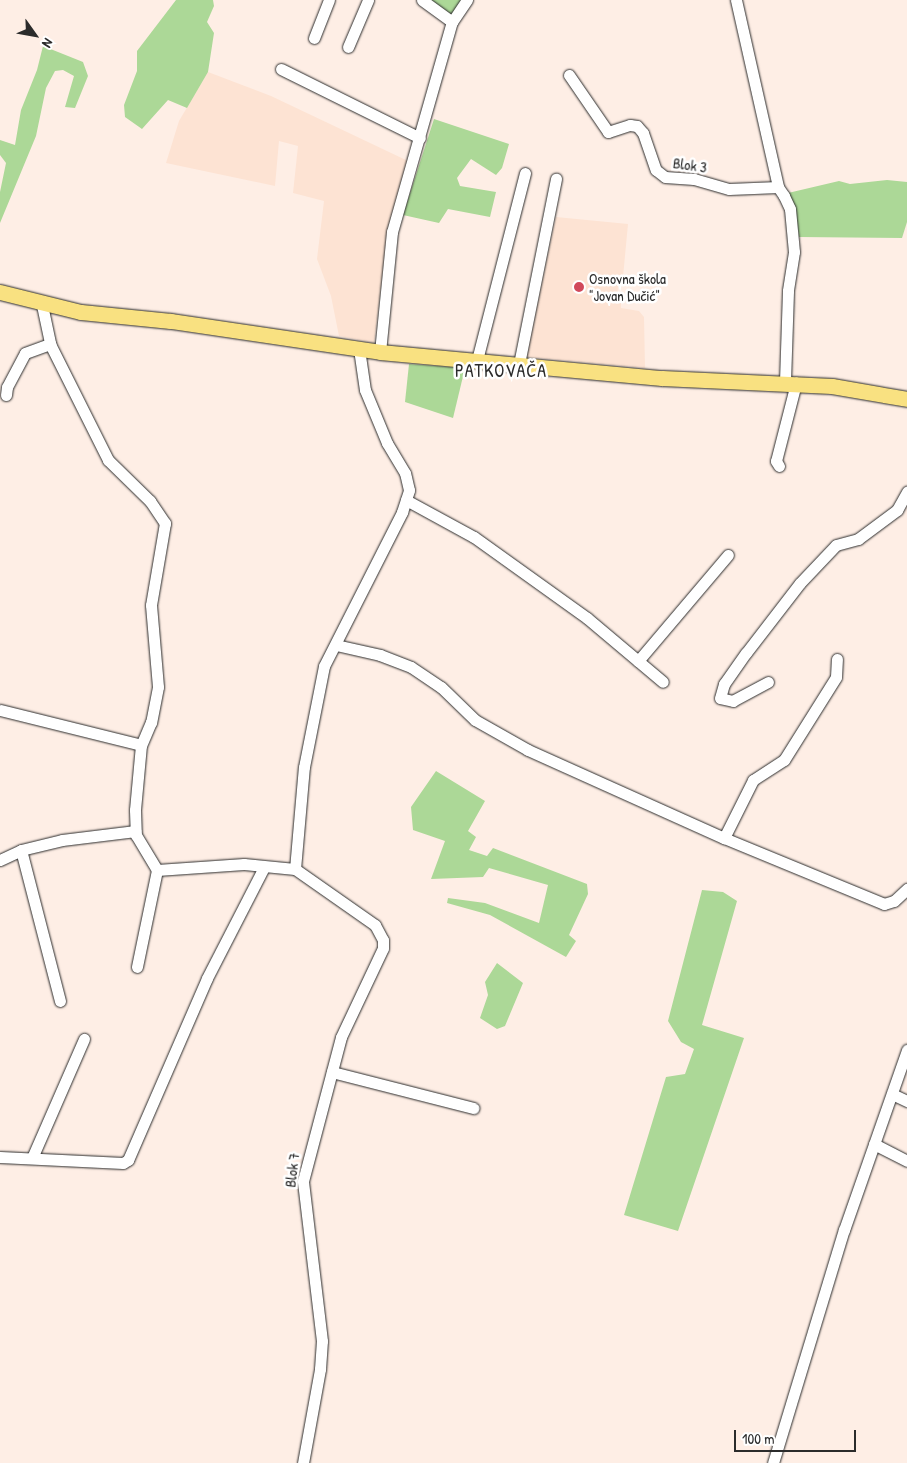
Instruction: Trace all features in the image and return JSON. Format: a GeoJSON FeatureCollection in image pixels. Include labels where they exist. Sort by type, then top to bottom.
{"type":"FeatureCollection","features":[{"type":"Feature","properties":{"kind":"main road"},"geometry":{"type":"LineString","coordinates":[[0,292],[42,304],[380,352],[662,378],[791,382],[907,399]]}},
{"type":"Feature","properties":{"kind":"street"},"geometry":{"type":"LineString","coordinates":[[314,38],[329,0]]}},
{"type":"Feature","properties":{"kind":"street"},"geometry":{"type":"LineString","coordinates":[[348,47],[368,0]]}},
{"type":"Feature","properties":{"kind":"street"},"geometry":{"type":"LineString","coordinates":[[422,0],[452,22]]}},
{"type":"Feature","properties":{"kind":"street"},"geometry":{"type":"LineString","coordinates":[[380,352],[392,232],[452,22],[467,0]]}},
{"type":"Feature","properties":{"kind":"street"},"geometry":{"type":"LineString","coordinates":[[736,0],[778,187],[790,209],[793,234],[791,382],[776,461],[779,466]]}},
{"type":"Feature","properties":{"kind":"street"},"geometry":{"type":"LineString","coordinates":[[281,69],[420,138]]}},
{"type":"Feature","properties":{"kind":"street","name":"Blok 3"},"geometry":{"type":"LineString","coordinates":[[570,76],[608,132],[630,125],[637,126],[643,133],[656,170],[665,177],[694,179],[729,189],[778,187]]}},
{"type":"Feature","properties":{"kind":"street"},"geometry":{"type":"LineString","coordinates":[[477,360],[525,174]]}},
{"type":"Feature","properties":{"kind":"street"},"geometry":{"type":"LineString","coordinates":[[519,364],[556,178]]}},
{"type":"Feature","properties":{"kind":"street"},"geometry":{"type":"LineString","coordinates":[[42,304],[50,344],[108,460],[150,501],[165,523],[151,605],[158,687],[151,722],[141,745],[135,787],[135,831],[157,870],[136,967]]}},
{"type":"Feature","properties":{"kind":"street"},"geometry":{"type":"LineString","coordinates":[[6,395],[7,387],[25,353],[50,344]]}},
{"type":"Feature","properties":{"kind":"street"},"geometry":{"type":"LineString","coordinates":[[157,870],[244,864],[296,869],[304,767],[318,682],[406,500],[408,482],[387,442],[365,390],[359,349]]}},
{"type":"Feature","properties":{"kind":"street"},"geometry":{"type":"LineString","coordinates":[[768,682],[733,701],[720,698],[724,684],[746,652],[800,583],[836,545],[858,539],[897,510],[907,492]]}},
{"type":"Feature","properties":{"kind":"street"},"geometry":{"type":"LineString","coordinates":[[406,500],[474,537],[586,618],[663,682]]}},
{"type":"Feature","properties":{"kind":"street"},"geometry":{"type":"LineString","coordinates":[[638,661],[728,555]]}},
{"type":"Feature","properties":{"kind":"street"},"geometry":{"type":"LineString","coordinates":[[336,646],[380,655],[410,667],[441,687],[475,720],[528,750],[724,838],[884,904],[894,901],[907,889]]}},
{"type":"Feature","properties":{"kind":"street"},"geometry":{"type":"LineString","coordinates":[[724,838],[753,780],[781,764],[789,753],[836,677],[837,659]]}},
{"type":"Feature","properties":{"kind":"street"},"geometry":{"type":"LineString","coordinates":[[0,710],[141,745]]}},
{"type":"Feature","properties":{"kind":"street"},"geometry":{"type":"LineString","coordinates":[[0,860],[21,850],[62,840],[135,831]]}},
{"type":"Feature","properties":{"kind":"street"},"geometry":{"type":"LineString","coordinates":[[21,850],[60,1001]]}},
{"type":"Feature","properties":{"kind":"street"},"geometry":{"type":"LineString","coordinates":[[0,1157],[124,1164],[128,1160],[207,978],[264,867]]}},
{"type":"Feature","properties":{"kind":"street","name":"Blok 7"},"geometry":{"type":"LineString","coordinates":[[296,869],[375,925],[382,933],[383,948],[341,1038],[303,1181],[322,1341],[320,1369],[303,1463]]}},
{"type":"Feature","properties":{"kind":"street"},"geometry":{"type":"LineString","coordinates":[[32,1158],[84,1038]]}},
{"type":"Feature","properties":{"kind":"street"},"geometry":{"type":"LineString","coordinates":[[773,1463],[874,1144],[907,1050]]}},
{"type":"Feature","properties":{"kind":"street"},"geometry":{"type":"LineString","coordinates":[[332,1072],[473,1108]]}},
{"type":"Feature","properties":{"kind":"street"},"geometry":{"type":"LineString","coordinates":[[892,1094],[907,1101]]}},
{"type":"Feature","properties":{"kind":"street"},"geometry":{"type":"LineString","coordinates":[[874,1144],[907,1161]]}},
{"type":"Feature","properties":{"kind":"shaded area"},"geometry":{"type":"Polygon","coordinates":[[[208,72],[271,96],[408,161],[387,239],[374,343],[339,336],[331,296],[317,259],[324,201],[293,193],[298,146],[279,141],[275,186],[166,163],[179,121],[208,72]]]}},
{"type":"Feature","properties":{"kind":"shaded area","name":"Osnovna škola \"Jovan Dučić\""},"geometry":{"type":"Polygon","coordinates":[[[556,217],[628,224],[623,277],[619,276],[617,297],[621,298],[621,308],[639,311],[644,317],[645,368],[526,357],[556,217]]]}},
{"type":"Feature","properties":{"kind":"green space"},"geometry":{"type":"Polygon","coordinates":[[[176,0],[213,0],[214,6],[207,22],[214,33],[208,72],[187,108],[168,100],[142,129],[125,117],[124,105],[137,71],[137,51],[176,0]]]}},
{"type":"Feature","properties":{"kind":"green space"},"geometry":{"type":"Polygon","coordinates":[[[431,0],[461,0],[452,15],[431,0]]]}},
{"type":"Feature","properties":{"kind":"green space"},"geometry":{"type":"Polygon","coordinates":[[[43,46],[83,62],[88,76],[75,108],[65,107],[74,76],[63,70],[55,71],[46,88],[36,136],[0,223],[0,192],[6,163],[0,155],[0,140],[15,145],[21,110],[37,70],[43,46]]]}},
{"type":"Feature","properties":{"kind":"green space"},"geometry":{"type":"Polygon","coordinates":[[[434,119],[509,144],[502,168],[496,175],[471,159],[457,178],[460,186],[496,192],[490,217],[448,209],[439,223],[403,215],[434,119]]]}},
{"type":"Feature","properties":{"kind":"green space"},"geometry":{"type":"Polygon","coordinates":[[[887,180],[907,182],[907,222],[902,238],[799,237],[795,206],[788,193],[839,181],[850,184],[887,180]]]}},
{"type":"Feature","properties":{"kind":"green space"},"geometry":{"type":"Polygon","coordinates":[[[409,364],[465,368],[453,418],[405,402],[409,364]]]}},
{"type":"Feature","properties":{"kind":"green space"},"geometry":{"type":"Polygon","coordinates":[[[436,771],[485,801],[468,831],[476,837],[469,850],[487,856],[493,848],[587,884],[588,894],[569,935],[576,941],[566,957],[490,915],[447,903],[448,898],[485,903],[539,923],[548,885],[489,868],[483,877],[431,879],[445,841],[413,830],[411,807],[436,771]]]}},
{"type":"Feature","properties":{"kind":"green space"},"geometry":{"type":"Polygon","coordinates":[[[702,890],[723,892],[737,901],[702,1025],[744,1038],[678,1231],[624,1215],[666,1077],[685,1074],[694,1049],[681,1042],[668,1021],[702,890]]]}},
{"type":"Feature","properties":{"kind":"green space"},"geometry":{"type":"Polygon","coordinates":[[[497,963],[523,983],[505,1026],[497,1029],[480,1018],[488,995],[485,982],[497,963]]]}},
{"type":"Feature","properties":{"kind":"place","name":"Osnovna škola \"Jovan Dučić\""},"geometry":{"type":"Point","coordinates":[579,287]}},
{"type":"Feature","properties":{"kind":"district","name":"PATKOVAČA"},"geometry":{"type":"Point","coordinates":[501,371]}}]}
